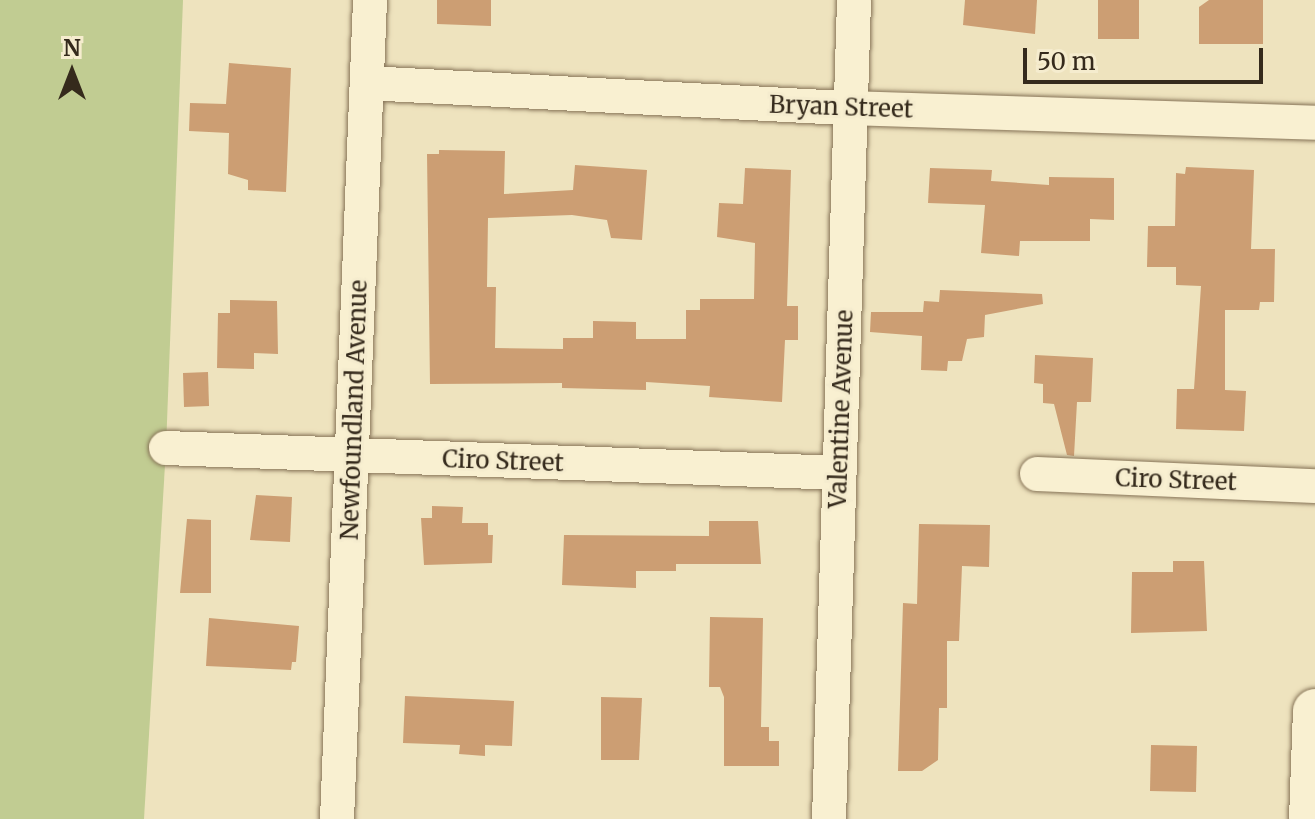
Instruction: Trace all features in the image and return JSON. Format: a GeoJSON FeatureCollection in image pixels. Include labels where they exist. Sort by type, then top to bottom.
{"type":"FeatureCollection","features":[{"type":"Feature","properties":{"kind":"street","name":"Newfoundland Avenue"},"geometry":{"type":"LineString","coordinates":[[337,819],[370,0]]}},
{"type":"Feature","properties":{"kind":"street","name":"Valentine Avenue"},"geometry":{"type":"LineString","coordinates":[[829,819],[854,0]]}},
{"type":"Feature","properties":{"kind":"street","name":"Bryan Street"},"geometry":{"type":"LineString","coordinates":[[367,83],[849,108],[1315,123]]}},
{"type":"Feature","properties":{"kind":"street","name":"Ciro Street"},"geometry":{"type":"LineString","coordinates":[[166,448],[840,473]]}},
{"type":"Feature","properties":{"kind":"street","name":"Ciro Street"},"geometry":{"type":"LineString","coordinates":[[1037,474],[1315,486]]}},
{"type":"Feature","properties":{"kind":"street"},"geometry":{"type":"LineString","coordinates":[[1311,819],[1315,711]]}},
{"type":"Feature","properties":{"kind":"green space"},"geometry":{"type":"Polygon","coordinates":[[[0,0],[183,0],[166,448],[144,819],[0,819],[0,0]]]}},
{"type":"Feature","properties":{"kind":"building"},"geometry":{"type":"Polygon","coordinates":[[[437,0],[491,0],[491,26],[437,24],[437,0]]]}},
{"type":"Feature","properties":{"kind":"building"},"geometry":{"type":"Polygon","coordinates":[[[965,0],[1037,0],[1035,34],[963,25],[965,0]]]}},
{"type":"Feature","properties":{"kind":"building"},"geometry":{"type":"Polygon","coordinates":[[[1098,0],[1139,0],[1139,39],[1098,39],[1098,0]]]}},
{"type":"Feature","properties":{"kind":"building"},"geometry":{"type":"Polygon","coordinates":[[[1209,0],[1263,0],[1263,44],[1199,44],[1199,7],[1209,0]]]}},
{"type":"Feature","properties":{"kind":"building"},"geometry":{"type":"Polygon","coordinates":[[[229,63],[291,68],[286,192],[248,190],[248,180],[228,174],[229,133],[189,131],[190,103],[226,104],[229,63]]]}},
{"type":"Feature","properties":{"kind":"building"},"geometry":{"type":"Polygon","coordinates":[[[439,150],[505,151],[504,194],[573,190],[575,165],[647,170],[642,240],[611,238],[607,220],[572,215],[488,218],[487,287],[496,287],[495,348],[563,349],[563,338],[593,338],[593,321],[636,322],[636,339],[686,339],[686,310],[700,310],[700,299],[754,299],[755,243],[717,237],[719,203],[743,204],[745,168],[791,170],[787,306],[798,306],[798,340],[785,340],[782,402],[709,397],[710,386],[646,382],[646,390],[562,388],[562,383],[430,384],[427,154],[439,154],[439,150]]]}},
{"type":"Feature","properties":{"kind":"building"},"geometry":{"type":"Polygon","coordinates":[[[1186,167],[1254,170],[1251,249],[1275,249],[1274,302],[1260,302],[1259,310],[1225,310],[1225,390],[1246,391],[1244,431],[1176,429],[1177,389],[1194,389],[1201,286],[1176,285],[1176,267],[1147,267],[1148,226],[1175,226],[1176,173],[1185,174],[1186,167]]]}},
{"type":"Feature","properties":{"kind":"building"},"geometry":{"type":"Polygon","coordinates":[[[930,168],[992,170],[991,181],[1049,185],[1049,177],[1114,178],[1114,220],[1090,219],[1090,241],[1020,241],[1019,256],[981,253],[985,205],[928,203],[930,168]]]}},
{"type":"Feature","properties":{"kind":"building"},"geometry":{"type":"Polygon","coordinates":[[[940,290],[1042,294],[1043,304],[985,315],[984,337],[967,339],[962,361],[948,361],[947,371],[921,370],[922,336],[870,332],[871,312],[923,312],[924,301],[939,302],[940,290]]]}},
{"type":"Feature","properties":{"kind":"building"},"geometry":{"type":"Polygon","coordinates":[[[230,300],[277,301],[278,354],[254,353],[254,369],[217,368],[218,313],[230,313],[230,300]]]}},
{"type":"Feature","properties":{"kind":"building"},"geometry":{"type":"Polygon","coordinates":[[[1035,355],[1093,358],[1091,402],[1077,402],[1074,456],[1067,455],[1054,404],[1043,403],[1043,384],[1034,383],[1035,355]]]}},
{"type":"Feature","properties":{"kind":"building"},"geometry":{"type":"Polygon","coordinates":[[[208,372],[209,406],[184,407],[183,373],[208,372]]]}},
{"type":"Feature","properties":{"kind":"building"},"geometry":{"type":"Polygon","coordinates":[[[256,495],[292,497],[290,542],[250,540],[256,495]]]}},
{"type":"Feature","properties":{"kind":"building"},"geometry":{"type":"Polygon","coordinates":[[[432,506],[463,507],[462,523],[488,523],[488,535],[493,535],[492,563],[424,565],[421,518],[432,518],[432,506]]]}},
{"type":"Feature","properties":{"kind":"building"},"geometry":{"type":"Polygon","coordinates":[[[187,519],[211,520],[211,593],[180,593],[187,519]]]}},
{"type":"Feature","properties":{"kind":"building"},"geometry":{"type":"Polygon","coordinates":[[[709,521],[758,521],[761,564],[676,564],[676,571],[636,571],[636,588],[562,585],[564,535],[709,536],[709,521]]]}},
{"type":"Feature","properties":{"kind":"building"},"geometry":{"type":"Polygon","coordinates":[[[919,524],[990,525],[989,567],[962,566],[959,641],[947,641],[947,708],[939,708],[938,760],[922,771],[898,771],[903,603],[917,604],[919,524]]]}},
{"type":"Feature","properties":{"kind":"building"},"geometry":{"type":"Polygon","coordinates":[[[1173,561],[1204,561],[1207,631],[1131,633],[1132,572],[1173,572],[1173,561]]]}},
{"type":"Feature","properties":{"kind":"building"},"geometry":{"type":"Polygon","coordinates":[[[710,617],[763,618],[761,727],[769,727],[769,741],[779,741],[779,766],[724,766],[724,697],[720,687],[709,687],[710,617]]]}},
{"type":"Feature","properties":{"kind":"building"},"geometry":{"type":"Polygon","coordinates":[[[209,618],[299,626],[296,662],[292,662],[291,670],[206,666],[209,618]]]}},
{"type":"Feature","properties":{"kind":"building"},"geometry":{"type":"Polygon","coordinates":[[[405,696],[514,701],[512,746],[485,745],[485,756],[459,754],[460,745],[403,743],[405,696]]]}},
{"type":"Feature","properties":{"kind":"building"},"geometry":{"type":"Polygon","coordinates":[[[601,697],[642,698],[639,760],[601,760],[601,697]]]}},
{"type":"Feature","properties":{"kind":"building"},"geometry":{"type":"Polygon","coordinates":[[[1151,745],[1197,746],[1196,792],[1150,791],[1151,745]]]}}]}
